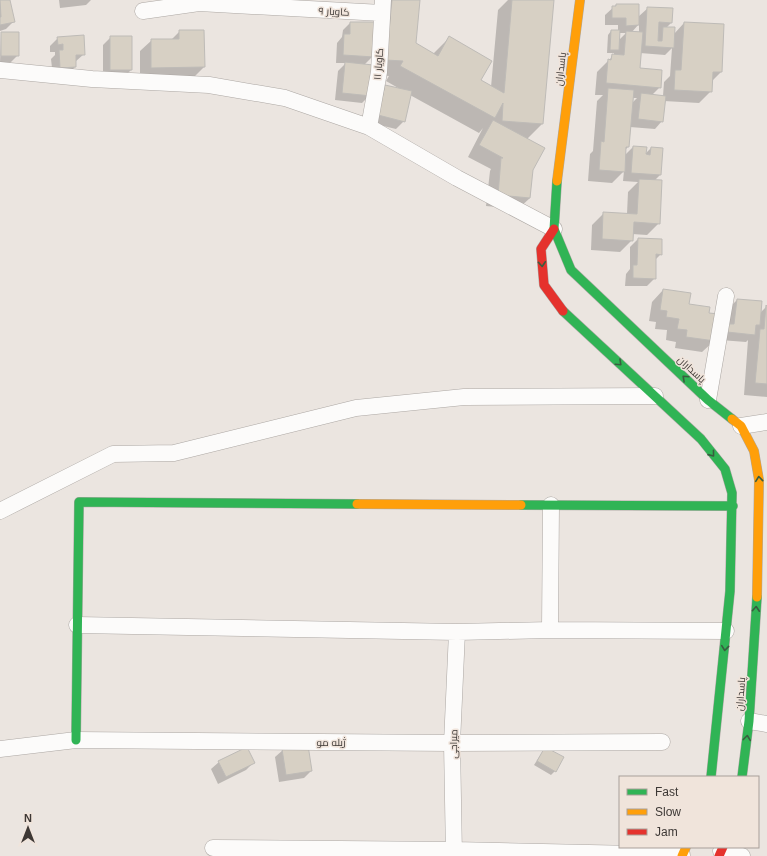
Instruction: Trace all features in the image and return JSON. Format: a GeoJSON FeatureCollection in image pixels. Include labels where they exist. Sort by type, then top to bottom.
{"type":"FeatureCollection","features":[{"type":"Feature","properties":{"kind":"main road","name":"پاسداران"},"geometry":{"type":"LineString","coordinates":[[580,0],[557,183],[554,229],[571,270],[708,400],[741,426],[754,451],[759,480],[762,590],[742,776]]}},
{"type":"Feature","properties":{"kind":"main road"},"geometry":{"type":"LineString","coordinates":[[554,229],[541,249],[544,285],[560,308],[701,440],[725,469],[732,493],[733,506],[730,591],[712,776]]}},
{"type":"Feature","properties":{"kind":"main road"},"geometry":{"type":"LineString","coordinates":[[76,740],[79,502],[733,506]]}},
{"type":"Feature","properties":{"kind":"street","name":"کاویار ۹"},"geometry":{"type":"LineString","coordinates":[[143,11],[199,3],[382,7]]}},
{"type":"Feature","properties":{"kind":"street","name":"کاویار ۱۱"},"geometry":{"type":"LineString","coordinates":[[368,127],[379,72],[382,7]]}},
{"type":"Feature","properties":{"kind":"street"},"geometry":{"type":"LineString","coordinates":[[0,70],[92,79],[209,85],[285,98],[368,127],[457,178],[554,229]]}},
{"type":"Feature","properties":{"kind":"street"},"geometry":{"type":"LineString","coordinates":[[708,400],[726,296]]}},
{"type":"Feature","properties":{"kind":"street"},"geometry":{"type":"LineString","coordinates":[[0,511],[113,454],[174,453],[356,408],[464,397],[655,396]]}},
{"type":"Feature","properties":{"kind":"street"},"geometry":{"type":"LineString","coordinates":[[741,426],[767,422]]}},
{"type":"Feature","properties":{"kind":"street"},"geometry":{"type":"LineString","coordinates":[[550,630],[551,505]]}},
{"type":"Feature","properties":{"kind":"street"},"geometry":{"type":"LineString","coordinates":[[77,625],[457,632],[550,630],[726,631]]}},
{"type":"Feature","properties":{"kind":"street","name":"میراجی"},"geometry":{"type":"LineString","coordinates":[[454,853],[452,743],[457,632]]}},
{"type":"Feature","properties":{"kind":"street"},"geometry":{"type":"LineString","coordinates":[[749,721],[767,724]]}},
{"type":"Feature","properties":{"kind":"street","name":"ژیله مو"},"geometry":{"type":"LineString","coordinates":[[0,749],[76,740],[452,743],[662,742]]}},
{"type":"Feature","properties":{"kind":"street"},"geometry":{"type":"LineString","coordinates":[[213,848],[682,856]]}},
{"type":"Feature","properties":{"kind":"street"},"geometry":{"type":"LineString","coordinates":[[721,851],[742,856]]}},
{"type":"Feature","properties":{"kind":"building"},"geometry":{"type":"Polygon","coordinates":[[[0,0],[10,0],[15,22],[0,25],[0,0]]]}},
{"type":"Feature","properties":{"kind":"building"},"geometry":{"type":"Polygon","coordinates":[[[392,0],[420,0],[416,43],[438,56],[449,36],[492,61],[481,80],[504,93],[512,0],[554,0],[543,124],[502,121],[503,103],[495,118],[400,66],[403,61],[386,60],[392,0]]]}},
{"type":"Feature","properties":{"kind":"building"},"geometry":{"type":"Polygon","coordinates":[[[616,4],[639,4],[639,25],[626,26],[626,18],[612,18],[612,6],[616,6],[616,4]]]}},
{"type":"Feature","properties":{"kind":"building"},"geometry":{"type":"Polygon","coordinates":[[[647,7],[673,8],[672,23],[659,22],[658,41],[662,41],[663,27],[675,27],[674,48],[645,46],[647,7]]]}},
{"type":"Feature","properties":{"kind":"building"},"geometry":{"type":"Polygon","coordinates":[[[350,22],[376,22],[374,57],[343,55],[344,34],[350,34],[350,22]]]}},
{"type":"Feature","properties":{"kind":"building"},"geometry":{"type":"Polygon","coordinates":[[[684,22],[724,24],[722,72],[713,72],[712,92],[674,90],[675,70],[681,70],[684,22]]]}},
{"type":"Feature","properties":{"kind":"building"},"geometry":{"type":"Polygon","coordinates":[[[179,30],[204,30],[205,67],[151,68],[151,39],[179,39],[179,30]]]}},
{"type":"Feature","properties":{"kind":"building"},"geometry":{"type":"Polygon","coordinates":[[[611,30],[620,30],[619,50],[610,50],[611,30]]]}},
{"type":"Feature","properties":{"kind":"building"},"geometry":{"type":"Polygon","coordinates":[[[626,31],[643,32],[640,68],[662,70],[661,88],[606,83],[608,59],[611,60],[612,54],[624,55],[626,31]]]}},
{"type":"Feature","properties":{"kind":"building"},"geometry":{"type":"Polygon","coordinates":[[[1,32],[19,32],[19,56],[1,56],[1,32]]]}},
{"type":"Feature","properties":{"kind":"building"},"geometry":{"type":"Polygon","coordinates":[[[84,35],[85,55],[76,55],[76,67],[60,68],[59,50],[63,50],[63,44],[58,45],[57,37],[84,35]]]}},
{"type":"Feature","properties":{"kind":"building"},"geometry":{"type":"Polygon","coordinates":[[[110,36],[132,36],[132,70],[110,70],[110,36]]]}},
{"type":"Feature","properties":{"kind":"building"},"geometry":{"type":"Polygon","coordinates":[[[345,62],[373,65],[371,96],[342,93],[345,62]]]}},
{"type":"Feature","properties":{"kind":"building"},"geometry":{"type":"Polygon","coordinates":[[[385,85],[412,91],[405,122],[378,115],[385,85]]]}},
{"type":"Feature","properties":{"kind":"building"},"geometry":{"type":"Polygon","coordinates":[[[608,88],[634,90],[629,147],[626,147],[625,172],[599,170],[601,141],[604,142],[608,88]]]}},
{"type":"Feature","properties":{"kind":"building"},"geometry":{"type":"Polygon","coordinates":[[[641,93],[666,96],[663,122],[638,119],[641,93]]]}},
{"type":"Feature","properties":{"kind":"building"},"geometry":{"type":"Polygon","coordinates":[[[493,120],[545,148],[533,170],[530,198],[498,195],[501,158],[503,158],[479,145],[493,120]]]}},
{"type":"Feature","properties":{"kind":"building"},"geometry":{"type":"Polygon","coordinates":[[[633,146],[647,147],[646,154],[650,155],[651,147],[663,148],[661,175],[631,173],[633,146]]]}},
{"type":"Feature","properties":{"kind":"building"},"geometry":{"type":"Polygon","coordinates":[[[639,179],[662,180],[660,224],[634,222],[633,241],[602,239],[603,212],[637,214],[639,179]]]}},
{"type":"Feature","properties":{"kind":"building"},"geometry":{"type":"Polygon","coordinates":[[[638,238],[662,239],[662,255],[656,254],[656,279],[633,278],[633,265],[637,265],[638,238]]]}},
{"type":"Feature","properties":{"kind":"building"},"geometry":{"type":"Polygon","coordinates":[[[663,289],[691,293],[689,304],[710,307],[709,313],[719,314],[715,341],[686,337],[687,330],[677,329],[679,319],[666,317],[667,311],[660,310],[663,289]]]}},
{"type":"Feature","properties":{"kind":"building"},"geometry":{"type":"Polygon","coordinates":[[[737,299],[762,301],[760,325],[756,325],[755,335],[727,332],[728,324],[734,324],[737,299]]]}},
{"type":"Feature","properties":{"kind":"building"},"geometry":{"type":"Polygon","coordinates":[[[766,305],[767,384],[755,383],[760,329],[764,329],[766,305]]]}},
{"type":"Feature","properties":{"kind":"building"},"geometry":{"type":"Polygon","coordinates":[[[308,745],[312,771],[286,775],[282,749],[308,745]]]}},
{"type":"Feature","properties":{"kind":"building"},"geometry":{"type":"Polygon","coordinates":[[[247,747],[255,763],[226,777],[218,761],[247,747]]]}},
{"type":"Feature","properties":{"kind":"building"},"geometry":{"type":"Polygon","coordinates":[[[545,747],[564,757],[556,772],[537,761],[545,747]]]}},
{"type":"Feature","properties":{"kind":"traffic: fast"},"geometry":{"type":"LineString","coordinates":[[557,181],[554,229],[571,270],[708,400],[732,419]]}},
{"type":"Feature","properties":{"kind":"traffic: fast"},"geometry":{"type":"LineString","coordinates":[[563,311],[701,439],[725,469],[732,493],[730,591],[711,776]]}},
{"type":"Feature","properties":{"kind":"traffic: fast"},"geometry":{"type":"LineString","coordinates":[[76,740],[79,502],[357,504]]}},
{"type":"Feature","properties":{"kind":"traffic: fast"},"geometry":{"type":"LineString","coordinates":[[521,505],[733,506]]}},
{"type":"Feature","properties":{"kind":"traffic: fast"},"geometry":{"type":"LineString","coordinates":[[742,776],[749,721],[757,597]]}},
{"type":"Feature","properties":{"kind":"traffic: slow"},"geometry":{"type":"LineString","coordinates":[[557,181],[580,0]]}},
{"type":"Feature","properties":{"kind":"traffic: slow"},"geometry":{"type":"LineString","coordinates":[[732,419],[741,426],[754,451],[759,480],[757,597]]}},
{"type":"Feature","properties":{"kind":"traffic: slow"},"geometry":{"type":"LineString","coordinates":[[357,504],[521,505]]}},
{"type":"Feature","properties":{"kind":"traffic: slow"},"geometry":{"type":"LineString","coordinates":[[682,856],[686,848]]}},
{"type":"Feature","properties":{"kind":"traffic: jam"},"geometry":{"type":"LineString","coordinates":[[554,229],[541,249],[544,285],[563,311]]}},
{"type":"Feature","properties":{"kind":"traffic: jam"},"geometry":{"type":"LineString","coordinates":[[719,856],[723,848]]}}]}
